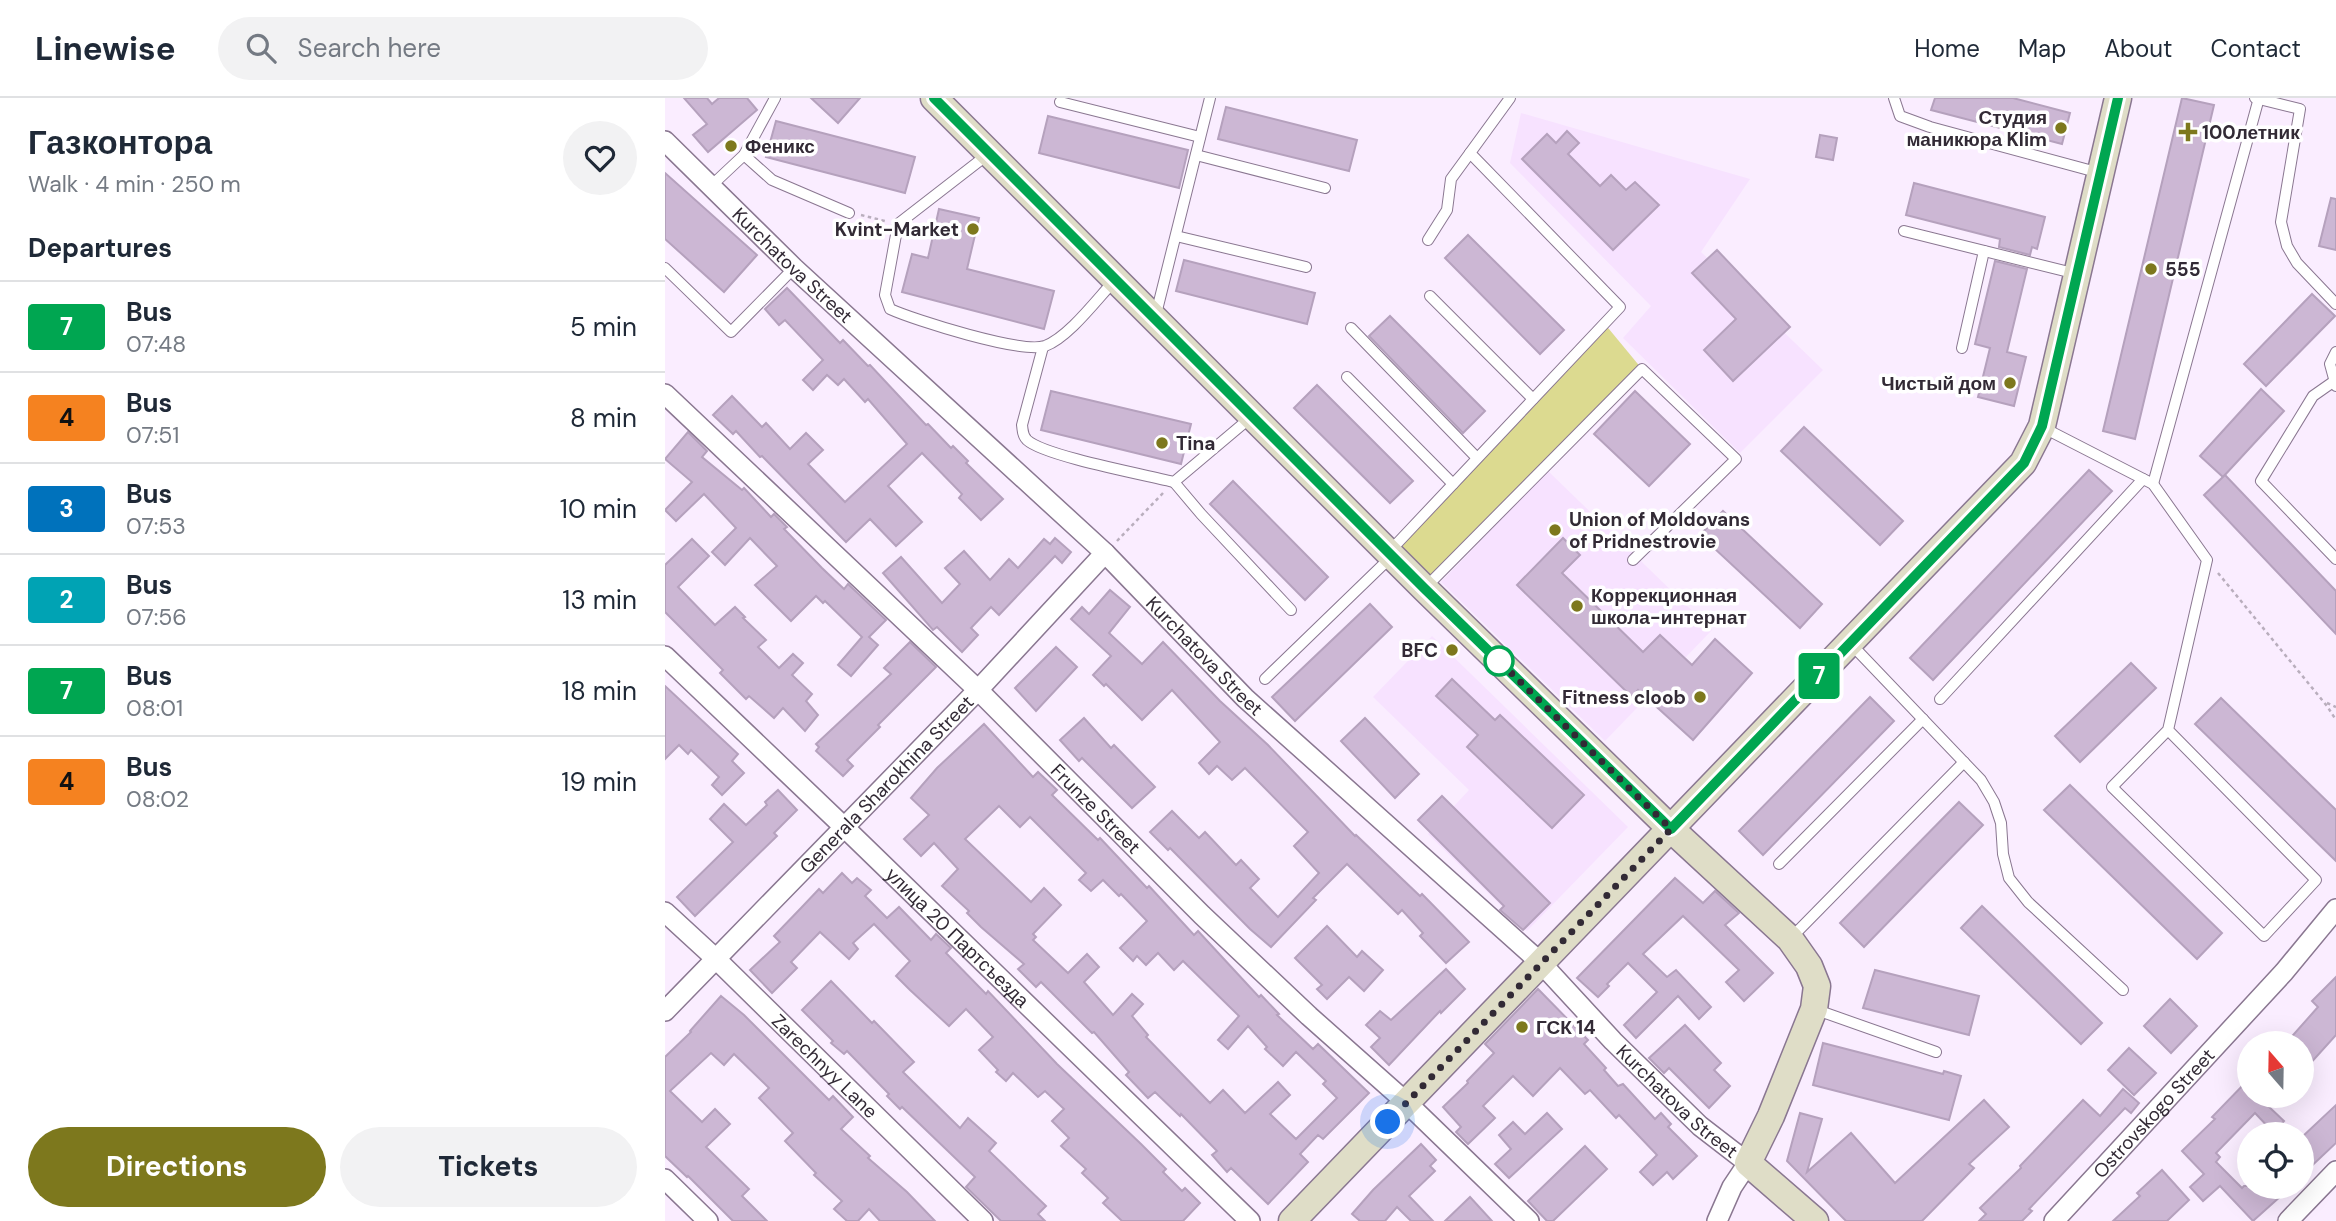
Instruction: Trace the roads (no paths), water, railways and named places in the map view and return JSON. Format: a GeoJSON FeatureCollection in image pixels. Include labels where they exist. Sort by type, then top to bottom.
{"type":"FeatureCollection","features":[{"type":"Feature","properties":{"kind":"street"},"geometry":{"type":"LineString","coordinates":[[934,98],[1425,589],[1671,829],[1790,939],[1809,966],[1817,986],[1814,1009],[1771,1116],[1748,1163],[1732,1187],[1717,1221]]}},
{"type":"Feature","properties":{"kind":"street"},"geometry":{"type":"LineString","coordinates":[[1292,1221],[2024,463],[2042,426],[2118,98]]}},
{"type":"Feature","properties":{"kind":"street","name":"Kurchatova Street"},"geometry":{"type":"LineString","coordinates":[[665,141],[794,268],[1105,553],[1245,698],[1541,963],[1612,1041],[1700,1126],[1748,1163]]}},
{"type":"Feature","properties":{"kind":"street","name":"Frunze Street"},"geometry":{"type":"LineString","coordinates":[[665,394],[978,690],[1202,915],[1309,1016],[1407,1103],[1529,1221]]}},
{"type":"Feature","properties":{"kind":"street","name":"Generala Sharokhina Street"},"geometry":{"type":"LineString","coordinates":[[665,1011],[978,690],[1105,553]]}},
{"type":"Feature","properties":{"kind":"street","name":"улица 20 Партсъезда"},"geometry":{"type":"LineString","coordinates":[[665,656],[1250,1221]]}},
{"type":"Feature","properties":{"kind":"street","name":"Ostrovskogo Street"},"geometry":{"type":"LineString","coordinates":[[2054,1221],[2284,972],[2336,909]]}},
{"type":"Feature","properties":{"kind":"street","name":"Zarechnyy Lane"},"geometry":{"type":"LineString","coordinates":[[665,912],[983,1221]]}},
{"type":"Feature","properties":{"kind":"street"},"geometry":{"type":"LineString","coordinates":[[1748,1163],[1815,1221]]}},
{"type":"Feature","properties":{"kind":"street"},"geometry":{"type":"LineString","coordinates":[[2288,1221],[2336,1171]]}},
{"type":"Feature","properties":{"kind":"street"},"geometry":{"type":"LineString","coordinates":[[665,1179],[708,1221]]}},
{"type":"Feature","properties":{"kind":"lane"},"geometry":{"type":"LineString","coordinates":[[711,186],[744,155],[775,98]]}},
{"type":"Feature","properties":{"kind":"lane"},"geometry":{"type":"LineString","coordinates":[[1155,318],[1210,98]]}},
{"type":"Feature","properties":{"kind":"lane"},"geometry":{"type":"LineString","coordinates":[[1428,240],[1447,210],[1451,179],[1510,98]]}},
{"type":"Feature","properties":{"kind":"lane"},"geometry":{"type":"LineString","coordinates":[[1894,98],[1900,116],[1930,127],[2101,173]]}},
{"type":"Feature","properties":{"kind":"lane"},"geometry":{"type":"LineString","coordinates":[[2153,484],[2257,98],[2300,109]]}},
{"type":"Feature","properties":{"kind":"lane"},"geometry":{"type":"LineString","coordinates":[[2303,98],[2281,222],[2287,246],[2297,263],[2336,304]]}},
{"type":"Feature","properties":{"kind":"lane"},"geometry":{"type":"LineString","coordinates":[[1060,102],[1200,137]]}},
{"type":"Feature","properties":{"kind":"lane"},"geometry":{"type":"LineString","coordinates":[[991,153],[898,224],[885,295],[890,309],[910,318],[1021,346],[1043,347],[1060,338],[1116,279]]}},
{"type":"Feature","properties":{"kind":"lane"},"geometry":{"type":"LineString","coordinates":[[1265,679],[1390,554],[1619,307],[1470,153]]}},
{"type":"Feature","properties":{"kind":"lane"},"geometry":{"type":"LineString","coordinates":[[744,155],[772,180],[849,213]]}},
{"type":"Feature","properties":{"kind":"lane"},"geometry":{"type":"LineString","coordinates":[[1196,155],[1325,188]]}},
{"type":"Feature","properties":{"kind":"lane"},"geometry":{"type":"LineString","coordinates":[[1904,232],[2077,274]]}},
{"type":"Feature","properties":{"kind":"lane"},"geometry":{"type":"LineString","coordinates":[[1176,236],[1307,267]]}},
{"type":"Feature","properties":{"kind":"lane"},"geometry":{"type":"LineString","coordinates":[[1962,348],[1984,251]]}},
{"type":"Feature","properties":{"kind":"lane"},"geometry":{"type":"LineString","coordinates":[[665,268],[731,332],[794,268]]}},
{"type":"Feature","properties":{"kind":"lane"},"geometry":{"type":"LineString","coordinates":[[1430,296],[1533,399]]}},
{"type":"Feature","properties":{"kind":"lane"},"geometry":{"type":"LineString","coordinates":[[1351,328],[1477,458]]}},
{"type":"Feature","properties":{"kind":"lane"},"geometry":{"type":"LineString","coordinates":[[1043,347],[1022,425],[1023,436],[1027,441],[1048,451],[1174,482],[1291,610]]}},
{"type":"Feature","properties":{"kind":"lane"},"geometry":{"type":"LineString","coordinates":[[2336,352],[2330,364],[2335,384],[2313,396],[2261,481],[2336,559]]}},
{"type":"Feature","properties":{"kind":"lane"},"geometry":{"type":"LineString","coordinates":[[1425,589],[1642,369],[1736,460],[1633,560]]}},
{"type":"Feature","properties":{"kind":"lane"},"geometry":{"type":"LineString","coordinates":[[1347,377],[1453,484]]}},
{"type":"Feature","properties":{"kind":"lane"},"geometry":{"type":"LineString","coordinates":[[1174,482],[1254,416]]}},
{"type":"Feature","properties":{"kind":"lane"},"geometry":{"type":"LineString","coordinates":[[2042,426],[2153,484],[2207,559],[2168,730],[2112,787],[2264,936],[2316,880],[2168,730]]}},
{"type":"Feature","properties":{"kind":"lane"},"geometry":{"type":"LineString","coordinates":[[1940,699],[2143,479]]}},
{"type":"Feature","properties":{"kind":"lane"},"geometry":{"type":"LineString","coordinates":[[1850,643],[1981,780],[1994,802],[2001,823],[2003,854],[2009,878],[2028,902],[2123,989]]}},
{"type":"Feature","properties":{"kind":"lane"},"geometry":{"type":"LineString","coordinates":[[1779,864],[1923,719]]}},
{"type":"Feature","properties":{"kind":"lane"},"geometry":{"type":"LineString","coordinates":[[1790,939],[1964,762]]}},
{"type":"Feature","properties":{"kind":"lane"},"geometry":{"type":"LineString","coordinates":[[1814,1009],[1935,1052]]}},
{"type":"Feature","properties":{"kind":"place","name":"Студия маникюра Klim"},"geometry":{"type":"Point","coordinates":[2061,128]}},
{"type":"Feature","properties":{"kind":"place","name":"100летник"},"geometry":{"type":"Point","coordinates":[2188,132]}},
{"type":"Feature","properties":{"kind":"place","name":"Феникс"},"geometry":{"type":"Point","coordinates":[731,146]}},
{"type":"Feature","properties":{"kind":"place","name":"Kvint-Market"},"geometry":{"type":"Point","coordinates":[973,229]}},
{"type":"Feature","properties":{"kind":"place","name":"555"},"geometry":{"type":"Point","coordinates":[2151,269]}},
{"type":"Feature","properties":{"kind":"place","name":"Чистый дом"},"geometry":{"type":"Point","coordinates":[2010,383]}},
{"type":"Feature","properties":{"kind":"place","name":"Tina"},"geometry":{"type":"Point","coordinates":[1162,443]}},
{"type":"Feature","properties":{"kind":"place","name":"Union of Moldovans of Pridnestrovie"},"geometry":{"type":"Point","coordinates":[1555,530]}},
{"type":"Feature","properties":{"kind":"place","name":"Коррекционная школа-интернат"},"geometry":{"type":"Point","coordinates":[1577,606]}},
{"type":"Feature","properties":{"kind":"place","name":"BFC"},"geometry":{"type":"Point","coordinates":[1452,650]}},
{"type":"Feature","properties":{"kind":"place","name":"Fitness cloob"},"geometry":{"type":"Point","coordinates":[1700,697]}},
{"type":"Feature","properties":{"kind":"place","name":"ГСК 14"},"geometry":{"type":"Point","coordinates":[1522,1027]}}]}
